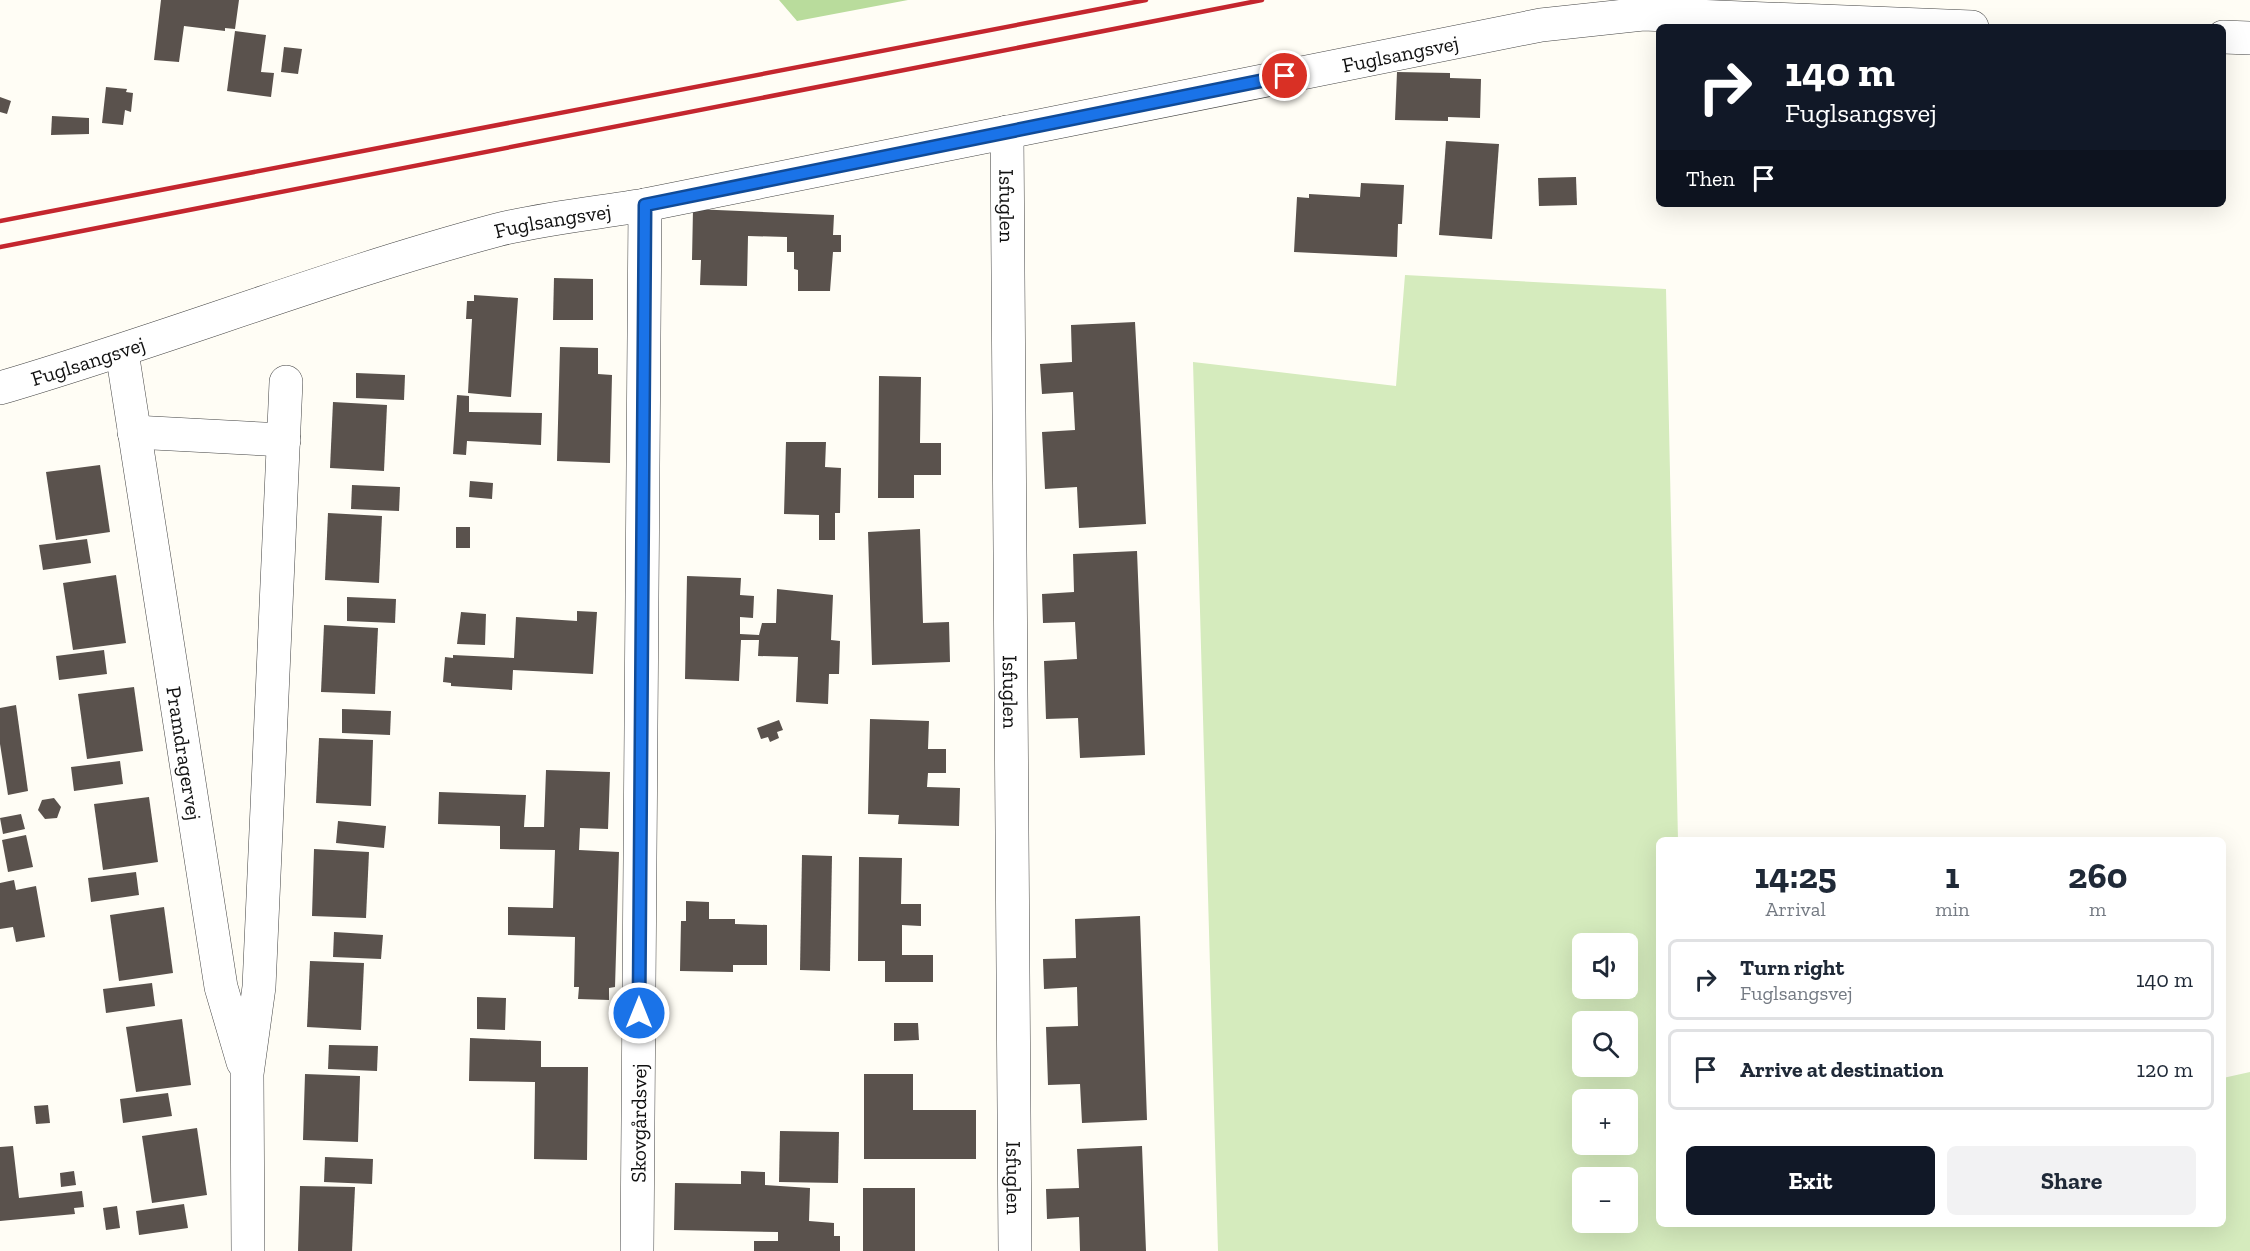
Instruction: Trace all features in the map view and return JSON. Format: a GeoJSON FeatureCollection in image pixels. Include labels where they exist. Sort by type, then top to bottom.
{"type":"FeatureCollection","features":[{"type":"Feature","properties":{"kind":"street","name":"Fuglsangsvej"},"geometry":{"type":"LineString","coordinates":[[0,388],[122,352],[374,267],[500,230],[645,205],[1541,25],[1643,14],[1896,24]]}},
{"type":"Feature","properties":{"kind":"street"},"geometry":{"type":"LineString","coordinates":[[2226,37],[2250,38]]}},
{"type":"Feature","properties":{"kind":"street","name":"Isfuglen"},"geometry":{"type":"LineString","coordinates":[[1007,132],[1015,1251]]}},
{"type":"Feature","properties":{"kind":"street","name":"Skovgårdsvej"},"geometry":{"type":"LineString","coordinates":[[637,1251],[645,205]]}},
{"type":"Feature","properties":{"kind":"street","name":"Pramdragervej"},"geometry":{"type":"LineString","coordinates":[[122,352],[221,987],[247,1074]]}},
{"type":"Feature","properties":{"kind":"street","name":"Pramdragervej"},"geometry":{"type":"LineString","coordinates":[[248,1251],[247,1074],[259,987],[286,381]]}},
{"type":"Feature","properties":{"kind":"street"},"geometry":{"type":"LineString","coordinates":[[134,432],[284,440]]}},
{"type":"Feature","properties":{"kind":"green space"},"geometry":{"type":"Polygon","coordinates":[[[779,0],[908,0],[797,21],[779,0]]]}},
{"type":"Feature","properties":{"kind":"green space"},"geometry":{"type":"Polygon","coordinates":[[[1405,275],[1666,289],[1678,837],[1656,837],[1656,1227],[2226,1227],[2226,1077],[2250,1072],[2250,1251],[1218,1251],[1193,362],[1396,386],[1405,275]]]}},
{"type":"Feature","properties":{"kind":"building"},"geometry":{"type":"Polygon","coordinates":[[[161,0],[239,0],[235,29],[225,28],[225,31],[184,26],[179,62],[154,60],[161,0]]]}},
{"type":"Feature","properties":{"kind":"building"},"geometry":{"type":"Polygon","coordinates":[[[235,31],[266,35],[261,72],[274,73],[271,97],[227,91],[235,31]]]}},
{"type":"Feature","properties":{"kind":"building"},"geometry":{"type":"Polygon","coordinates":[[[284,47],[302,49],[298,74],[281,72],[284,47]]]}},
{"type":"Feature","properties":{"kind":"building"},"geometry":{"type":"Polygon","coordinates":[[[1397,72],[1450,73],[1450,78],[1481,79],[1480,118],[1448,117],[1448,121],[1395,120],[1397,72]]]}},
{"type":"Feature","properties":{"kind":"building"},"geometry":{"type":"Polygon","coordinates":[[[106,87],[127,89],[126,92],[133,93],[131,112],[125,110],[123,125],[102,123],[106,87]]]}},
{"type":"Feature","properties":{"kind":"building"},"geometry":{"type":"Polygon","coordinates":[[[0,97],[11,101],[7,114],[0,112],[0,97]]]}},
{"type":"Feature","properties":{"kind":"building"},"geometry":{"type":"Polygon","coordinates":[[[52,116],[89,118],[89,134],[51,135],[52,116]]]}},
{"type":"Feature","properties":{"kind":"building"},"geometry":{"type":"Polygon","coordinates":[[[1446,141],[1499,144],[1492,239],[1439,235],[1446,141]]]}},
{"type":"Feature","properties":{"kind":"building"},"geometry":{"type":"Polygon","coordinates":[[[1576,177],[1577,205],[1539,206],[1538,178],[1576,177]]]}},
{"type":"Feature","properties":{"kind":"building"},"geometry":{"type":"Polygon","coordinates":[[[1361,183],[1404,185],[1402,224],[1398,224],[1397,257],[1294,252],[1297,197],[1309,198],[1309,194],[1360,197],[1361,183]]]}},
{"type":"Feature","properties":{"kind":"building"},"geometry":{"type":"Polygon","coordinates":[[[693,209],[834,215],[833,235],[841,235],[841,252],[833,252],[830,291],[798,291],[798,270],[794,269],[794,252],[787,252],[787,237],[748,236],[747,286],[700,285],[701,260],[692,260],[693,209]]]}},
{"type":"Feature","properties":{"kind":"building"},"geometry":{"type":"Polygon","coordinates":[[[554,278],[593,279],[593,320],[553,320],[554,278]]]}},
{"type":"Feature","properties":{"kind":"building"},"geometry":{"type":"Polygon","coordinates":[[[474,295],[518,298],[511,397],[468,393],[472,319],[466,319],[467,301],[474,301],[474,295]]]}},
{"type":"Feature","properties":{"kind":"building"},"geometry":{"type":"Polygon","coordinates":[[[1135,322],[1146,524],[1079,528],[1077,487],[1045,489],[1042,432],[1075,430],[1073,392],[1042,394],[1040,364],[1072,362],[1071,325],[1135,322]]]}},
{"type":"Feature","properties":{"kind":"building"},"geometry":{"type":"Polygon","coordinates":[[[560,347],[598,348],[598,374],[612,375],[610,463],[557,461],[560,347]]]}},
{"type":"Feature","properties":{"kind":"building"},"geometry":{"type":"Polygon","coordinates":[[[356,373],[405,375],[404,400],[356,398],[356,373]]]}},
{"type":"Feature","properties":{"kind":"building"},"geometry":{"type":"Polygon","coordinates":[[[879,376],[921,377],[920,443],[941,443],[941,475],[914,475],[914,498],[878,498],[879,376]]]}},
{"type":"Feature","properties":{"kind":"building"},"geometry":{"type":"Polygon","coordinates":[[[457,395],[469,396],[469,412],[542,413],[541,445],[467,441],[466,455],[453,454],[457,395]]]}},
{"type":"Feature","properties":{"kind":"building"},"geometry":{"type":"Polygon","coordinates":[[[333,402],[387,405],[384,471],[330,468],[333,402]]]}},
{"type":"Feature","properties":{"kind":"building"},"geometry":{"type":"Polygon","coordinates":[[[786,442],[826,442],[825,467],[841,468],[840,513],[835,513],[835,540],[819,540],[819,515],[784,514],[786,442]]]}},
{"type":"Feature","properties":{"kind":"building"},"geometry":{"type":"Polygon","coordinates":[[[100,465],[110,532],[56,540],[46,472],[100,465]]]}},
{"type":"Feature","properties":{"kind":"building"},"geometry":{"type":"Polygon","coordinates":[[[470,481],[493,483],[492,499],[469,497],[470,481]]]}},
{"type":"Feature","properties":{"kind":"building"},"geometry":{"type":"Polygon","coordinates":[[[352,485],[400,487],[399,511],[351,509],[352,485]]]}},
{"type":"Feature","properties":{"kind":"building"},"geometry":{"type":"Polygon","coordinates":[[[328,513],[382,516],[379,583],[325,580],[328,513]]]}},
{"type":"Feature","properties":{"kind":"building"},"geometry":{"type":"Polygon","coordinates":[[[456,527],[470,527],[470,548],[456,548],[456,527]]]}},
{"type":"Feature","properties":{"kind":"building"},"geometry":{"type":"Polygon","coordinates":[[[920,529],[923,623],[949,622],[950,662],[872,665],[868,532],[920,529]]]}},
{"type":"Feature","properties":{"kind":"building"},"geometry":{"type":"Polygon","coordinates":[[[87,539],[91,563],[43,570],[39,545],[87,539]]]}},
{"type":"Feature","properties":{"kind":"building"},"geometry":{"type":"Polygon","coordinates":[[[1137,551],[1145,755],[1080,758],[1078,718],[1046,719],[1044,661],[1077,659],[1075,622],[1043,623],[1042,594],[1074,592],[1073,554],[1137,551]]]}},
{"type":"Feature","properties":{"kind":"building"},"geometry":{"type":"Polygon","coordinates":[[[116,575],[126,643],[73,650],[63,583],[116,575]]]}},
{"type":"Feature","properties":{"kind":"building"},"geometry":{"type":"Polygon","coordinates":[[[687,576],[741,578],[740,595],[754,596],[753,618],[740,617],[740,634],[759,635],[762,623],[776,623],[777,589],[833,595],[831,640],[840,641],[839,674],[829,674],[828,704],[796,702],[798,657],[758,656],[759,640],[741,640],[739,681],[685,679],[687,576]]]}},
{"type":"Feature","properties":{"kind":"building"},"geometry":{"type":"Polygon","coordinates":[[[347,597],[396,599],[395,623],[347,621],[347,597]]]}},
{"type":"Feature","properties":{"kind":"building"},"geometry":{"type":"Polygon","coordinates":[[[577,611],[597,612],[593,674],[513,670],[512,690],[451,686],[451,683],[443,682],[445,657],[453,658],[453,655],[514,658],[516,617],[577,621],[577,611]]]}},
{"type":"Feature","properties":{"kind":"building"},"geometry":{"type":"Polygon","coordinates":[[[461,612],[486,614],[485,645],[457,644],[461,612]]]}},
{"type":"Feature","properties":{"kind":"building"},"geometry":{"type":"Polygon","coordinates":[[[324,625],[378,628],[375,694],[321,692],[324,625]]]}},
{"type":"Feature","properties":{"kind":"building"},"geometry":{"type":"Polygon","coordinates":[[[104,650],[107,674],[59,680],[56,656],[104,650]]]}},
{"type":"Feature","properties":{"kind":"building"},"geometry":{"type":"Polygon","coordinates":[[[134,687],[143,751],[87,759],[78,694],[134,687]]]}},
{"type":"Feature","properties":{"kind":"building"},"geometry":{"type":"Polygon","coordinates":[[[16,705],[28,791],[8,795],[0,744],[0,708],[16,705]]]}},
{"type":"Feature","properties":{"kind":"building"},"geometry":{"type":"Polygon","coordinates":[[[342,709],[391,711],[390,735],[342,733],[342,709]]]}},
{"type":"Feature","properties":{"kind":"building"},"geometry":{"type":"Polygon","coordinates":[[[870,719],[929,721],[928,749],[946,749],[946,773],[928,773],[927,787],[960,788],[959,826],[898,824],[899,815],[868,814],[870,719]]]}},
{"type":"Feature","properties":{"kind":"building"},"geometry":{"type":"Polygon","coordinates":[[[779,720],[783,730],[777,732],[779,738],[770,742],[768,737],[761,739],[757,728],[779,720]]]}},
{"type":"Feature","properties":{"kind":"building"},"geometry":{"type":"Polygon","coordinates":[[[319,738],[373,740],[371,806],[316,803],[319,738]]]}},
{"type":"Feature","properties":{"kind":"building"},"geometry":{"type":"Polygon","coordinates":[[[120,761],[123,784],[74,791],[71,767],[120,761]]]}},
{"type":"Feature","properties":{"kind":"building"},"geometry":{"type":"Polygon","coordinates":[[[546,770],[610,772],[608,829],[580,828],[579,850],[619,852],[615,987],[609,988],[609,1000],[578,999],[579,987],[574,987],[575,937],[508,935],[508,907],[553,908],[555,850],[500,849],[500,826],[438,824],[439,792],[526,795],[524,827],[544,827],[546,770]]]}},
{"type":"Feature","properties":{"kind":"building"},"geometry":{"type":"Polygon","coordinates":[[[149,797],[158,862],[103,870],[94,804],[149,797]]]}},
{"type":"Feature","properties":{"kind":"building"},"geometry":{"type":"Polygon","coordinates":[[[54,798],[61,807],[57,818],[45,819],[38,810],[42,800],[54,798]]]}},
{"type":"Feature","properties":{"kind":"building"},"geometry":{"type":"Polygon","coordinates":[[[21,814],[25,829],[3,834],[0,818],[21,814]]]}},
{"type":"Feature","properties":{"kind":"building"},"geometry":{"type":"Polygon","coordinates":[[[338,821],[386,826],[384,848],[336,843],[338,821]]]}},
{"type":"Feature","properties":{"kind":"building"},"geometry":{"type":"Polygon","coordinates":[[[26,835],[33,867],[8,872],[2,840],[26,835]]]}},
{"type":"Feature","properties":{"kind":"building"},"geometry":{"type":"Polygon","coordinates":[[[314,849],[369,852],[366,918],[312,916],[314,849]]]}},
{"type":"Feature","properties":{"kind":"building"},"geometry":{"type":"Polygon","coordinates":[[[802,855],[832,856],[830,971],[800,970],[802,855]]]}},
{"type":"Feature","properties":{"kind":"building"},"geometry":{"type":"Polygon","coordinates":[[[859,857],[902,858],[901,904],[921,904],[921,926],[902,925],[902,955],[933,955],[933,982],[885,982],[885,961],[858,961],[859,857]]]}},
{"type":"Feature","properties":{"kind":"building"},"geometry":{"type":"Polygon","coordinates":[[[136,872],[139,895],[91,902],[88,878],[136,872]]]}},
{"type":"Feature","properties":{"kind":"building"},"geometry":{"type":"Polygon","coordinates":[[[14,880],[16,890],[36,886],[45,937],[16,942],[13,927],[0,929],[0,883],[14,880]]]}},
{"type":"Feature","properties":{"kind":"building"},"geometry":{"type":"Polygon","coordinates":[[[686,901],[709,902],[709,919],[735,919],[735,924],[767,925],[767,965],[733,965],[733,972],[680,971],[681,921],[686,921],[686,901]]]}},
{"type":"Feature","properties":{"kind":"building"},"geometry":{"type":"Polygon","coordinates":[[[164,907],[173,973],[119,981],[110,915],[164,907]]]}},
{"type":"Feature","properties":{"kind":"building"},"geometry":{"type":"Polygon","coordinates":[[[1140,916],[1147,1120],[1082,1123],[1080,1084],[1048,1085],[1046,1027],[1078,1026],[1077,987],[1044,989],[1043,959],[1076,958],[1075,919],[1140,916]]]}},
{"type":"Feature","properties":{"kind":"building"},"geometry":{"type":"Polygon","coordinates":[[[334,932],[383,935],[381,959],[333,957],[334,932]]]}},
{"type":"Feature","properties":{"kind":"building"},"geometry":{"type":"Polygon","coordinates":[[[310,961],[364,963],[361,1030],[307,1027],[310,961]]]}},
{"type":"Feature","properties":{"kind":"building"},"geometry":{"type":"Polygon","coordinates":[[[152,983],[155,1006],[106,1013],[103,989],[152,983]]]}},
{"type":"Feature","properties":{"kind":"building"},"geometry":{"type":"Polygon","coordinates":[[[477,997],[506,998],[505,1030],[477,1029],[477,997]]]}},
{"type":"Feature","properties":{"kind":"building"},"geometry":{"type":"Polygon","coordinates":[[[182,1019],[191,1085],[136,1092],[126,1027],[182,1019]]]}},
{"type":"Feature","properties":{"kind":"building"},"geometry":{"type":"Polygon","coordinates":[[[894,1023],[918,1023],[919,1040],[894,1041],[894,1023]]]}},
{"type":"Feature","properties":{"kind":"building"},"geometry":{"type":"Polygon","coordinates":[[[470,1038],[541,1041],[541,1067],[588,1067],[587,1160],[534,1159],[535,1082],[469,1081],[470,1038]]]}},
{"type":"Feature","properties":{"kind":"building"},"geometry":{"type":"Polygon","coordinates":[[[329,1045],[378,1046],[377,1071],[328,1069],[329,1045]]]}},
{"type":"Feature","properties":{"kind":"building"},"geometry":{"type":"Polygon","coordinates":[[[305,1074],[360,1076],[358,1142],[303,1140],[305,1074]]]}},
{"type":"Feature","properties":{"kind":"building"},"geometry":{"type":"Polygon","coordinates":[[[864,1074],[913,1074],[913,1110],[976,1110],[976,1159],[864,1159],[864,1074]]]}},
{"type":"Feature","properties":{"kind":"building"},"geometry":{"type":"Polygon","coordinates":[[[168,1093],[172,1116],[123,1123],[120,1099],[168,1093]]]}},
{"type":"Feature","properties":{"kind":"building"},"geometry":{"type":"Polygon","coordinates":[[[48,1105],[50,1123],[36,1124],[34,1106],[48,1105]]]}},
{"type":"Feature","properties":{"kind":"building"},"geometry":{"type":"Polygon","coordinates":[[[197,1128],[207,1195],[152,1203],[142,1136],[197,1128]]]}},
{"type":"Feature","properties":{"kind":"building"},"geometry":{"type":"Polygon","coordinates":[[[780,1131],[839,1132],[838,1183],[779,1182],[780,1131]]]}},
{"type":"Feature","properties":{"kind":"building"},"geometry":{"type":"Polygon","coordinates":[[[13,1146],[19,1198],[82,1191],[84,1207],[74,1208],[75,1214],[0,1221],[0,1147],[13,1146]]]}},
{"type":"Feature","properties":{"kind":"building"},"geometry":{"type":"Polygon","coordinates":[[[1142,1146],[1146,1251],[1080,1251],[1079,1217],[1047,1219],[1046,1189],[1079,1188],[1077,1149],[1142,1146]]]}},
{"type":"Feature","properties":{"kind":"building"},"geometry":{"type":"Polygon","coordinates":[[[325,1157],[373,1159],[372,1184],[324,1182],[325,1157]]]}},
{"type":"Feature","properties":{"kind":"building"},"geometry":{"type":"Polygon","coordinates":[[[74,1171],[76,1185],[61,1187],[60,1173],[74,1171]]]}},
{"type":"Feature","properties":{"kind":"building"},"geometry":{"type":"Polygon","coordinates":[[[741,1171],[765,1172],[765,1185],[810,1188],[809,1221],[834,1223],[834,1236],[840,1236],[840,1251],[754,1251],[754,1241],[778,1241],[778,1232],[674,1230],[675,1183],[741,1184],[741,1171]]]}},
{"type":"Feature","properties":{"kind":"building"},"geometry":{"type":"Polygon","coordinates":[[[300,1186],[355,1187],[352,1251],[298,1251],[300,1186]]]}},
{"type":"Feature","properties":{"kind":"building"},"geometry":{"type":"Polygon","coordinates":[[[863,1188],[915,1188],[915,1251],[863,1251],[863,1188]]]}},
{"type":"Feature","properties":{"kind":"building"},"geometry":{"type":"Polygon","coordinates":[[[184,1204],[188,1228],[139,1235],[136,1211],[184,1204]]]}},
{"type":"Feature","properties":{"kind":"building"},"geometry":{"type":"Polygon","coordinates":[[[117,1206],[120,1228],[106,1230],[103,1208],[117,1206]]]}},
{"type":"Feature","properties":{"kind":"railway"},"geometry":{"type":"LineString","coordinates":[[0,221],[1146,0]]}},
{"type":"Feature","properties":{"kind":"railway"},"geometry":{"type":"LineString","coordinates":[[0,247],[1262,0]]}},
{"type":"Feature","properties":{"kind":"route"},"geometry":{"type":"LineString","coordinates":[[639,1013],[645,205],[1285,76]]}}]}
